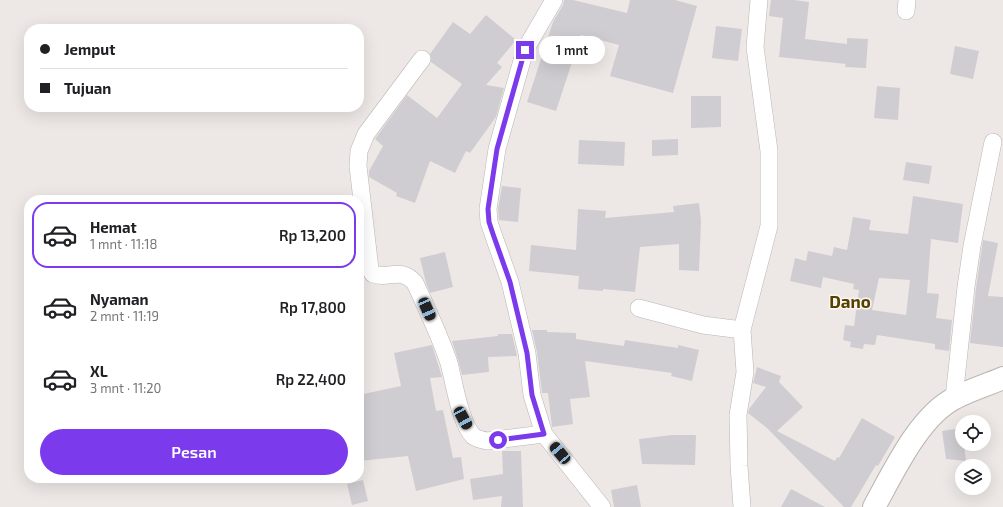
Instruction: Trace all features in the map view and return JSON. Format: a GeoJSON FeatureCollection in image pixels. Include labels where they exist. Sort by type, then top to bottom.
{"type":"FeatureCollection","features":[{"type":"Feature","properties":{"kind":"street"},"geometry":{"type":"LineString","coordinates":[[554,0],[525,50],[497,149],[488,209],[489,222],[510,282],[527,353],[532,395],[544,434],[602,507]]}},
{"type":"Feature","properties":{"kind":"street"},"geometry":{"type":"LineString","coordinates":[[742,507],[739,466],[738,415],[745,372],[742,330],[769,226],[769,151],[756,47],[759,0]]}},
{"type":"Feature","properties":{"kind":"street"},"geometry":{"type":"LineString","coordinates":[[361,195],[358,166],[359,151],[366,134],[422,59]]}},
{"type":"Feature","properties":{"kind":"street"},"geometry":{"type":"LineString","coordinates":[[954,398],[972,246],[992,142]]}},
{"type":"Feature","properties":{"kind":"street"},"geometry":{"type":"LineString","coordinates":[[364,218],[370,269],[376,276],[394,274],[404,275],[412,279],[415,283],[446,356],[463,418],[473,436],[480,440],[487,441],[544,434]]}},
{"type":"Feature","properties":{"kind":"street"},"geometry":{"type":"LineString","coordinates":[[639,308],[703,326],[742,330]]}},
{"type":"Feature","properties":{"kind":"street"},"geometry":{"type":"LineString","coordinates":[[874,507],[899,461],[934,413],[954,398],[1003,378]]}},
{"type":"Feature","properties":{"kind":"building"},"geometry":{"type":"Polygon","coordinates":[[[564,0],[573,0],[627,13],[630,0],[675,0],[697,6],[673,93],[610,76],[619,45],[581,35],[556,111],[527,102],[553,22],[563,5],[564,0]]]}},
{"type":"Feature","properties":{"kind":"building"},"geometry":{"type":"Polygon","coordinates":[[[771,0],[794,0],[809,2],[805,39],[847,44],[847,38],[868,39],[866,68],[845,67],[846,64],[779,57],[783,18],[769,16],[771,0]]]}},
{"type":"Feature","properties":{"kind":"building"},"geometry":{"type":"Polygon","coordinates":[[[486,15],[516,40],[497,63],[502,67],[486,85],[504,88],[496,117],[470,153],[466,151],[455,173],[430,161],[415,203],[396,196],[397,193],[369,177],[369,171],[383,146],[375,139],[407,95],[437,118],[462,84],[431,62],[430,54],[453,22],[470,34],[486,15]]]}},
{"type":"Feature","properties":{"kind":"building"},"geometry":{"type":"Polygon","coordinates":[[[716,26],[742,29],[738,61],[712,58],[716,26]]]}},
{"type":"Feature","properties":{"kind":"building"},"geometry":{"type":"Polygon","coordinates":[[[955,46],[979,51],[973,79],[950,74],[955,46]]]}},
{"type":"Feature","properties":{"kind":"building"},"geometry":{"type":"Polygon","coordinates":[[[877,86],[900,88],[898,120],[874,118],[877,86]]]}},
{"type":"Feature","properties":{"kind":"building"},"geometry":{"type":"Polygon","coordinates":[[[691,96],[721,96],[721,127],[691,128],[691,96]]]}},
{"type":"Feature","properties":{"kind":"building"},"geometry":{"type":"Polygon","coordinates":[[[678,139],[678,155],[652,156],[652,140],[678,139]]]}},
{"type":"Feature","properties":{"kind":"building"},"geometry":{"type":"Polygon","coordinates":[[[579,140],[625,142],[624,166],[578,164],[579,140]]]}},
{"type":"Feature","properties":{"kind":"building"},"geometry":{"type":"Polygon","coordinates":[[[906,162],[932,166],[929,184],[903,180],[906,162]]]}},
{"type":"Feature","properties":{"kind":"building"},"geometry":{"type":"Polygon","coordinates":[[[502,186],[521,188],[518,222],[499,220],[498,209],[502,186]]]}},
{"type":"Feature","properties":{"kind":"building"},"geometry":{"type":"Polygon","coordinates":[[[913,196],[963,204],[958,243],[931,239],[927,293],[939,294],[936,318],[952,320],[949,351],[935,349],[935,344],[877,335],[875,345],[864,344],[863,349],[850,347],[851,342],[843,340],[845,325],[854,326],[859,290],[853,289],[854,284],[823,277],[821,288],[790,281],[795,258],[806,261],[808,251],[832,256],[834,247],[847,250],[853,217],[871,220],[869,230],[908,234],[913,196]],[[879,278],[872,310],[906,315],[910,280],[879,278]]]}},
{"type":"Feature","properties":{"kind":"building"},"geometry":{"type":"Polygon","coordinates":[[[699,203],[701,221],[699,271],[679,270],[679,244],[640,247],[635,292],[603,289],[603,291],[578,289],[579,276],[529,271],[531,245],[576,250],[578,209],[606,211],[605,218],[674,212],[673,206],[699,203]]]}},
{"type":"Feature","properties":{"kind":"building"},"geometry":{"type":"Polygon","coordinates":[[[983,240],[998,243],[988,296],[1003,297],[1003,347],[970,343],[983,240]]]}},
{"type":"Feature","properties":{"kind":"building"},"geometry":{"type":"Polygon","coordinates":[[[445,252],[453,287],[430,293],[420,258],[445,252]]]}},
{"type":"Feature","properties":{"kind":"building"},"geometry":{"type":"Polygon","coordinates":[[[532,330],[576,333],[576,339],[624,346],[625,340],[678,348],[678,345],[699,350],[692,381],[671,376],[672,373],[585,361],[590,397],[570,399],[573,424],[552,427],[548,393],[542,393],[537,352],[532,330]]]}},
{"type":"Feature","properties":{"kind":"building"},"geometry":{"type":"Polygon","coordinates":[[[498,334],[512,334],[517,356],[488,357],[489,372],[462,375],[452,341],[498,336],[498,334]]]}},
{"type":"Feature","properties":{"kind":"building"},"geometry":{"type":"Polygon","coordinates":[[[432,345],[442,377],[430,378],[436,411],[443,410],[453,458],[461,457],[464,479],[416,491],[408,456],[364,460],[364,394],[401,386],[394,353],[432,345]]]}},
{"type":"Feature","properties":{"kind":"building"},"geometry":{"type":"Polygon","coordinates":[[[757,367],[781,376],[779,382],[803,407],[777,431],[835,461],[837,457],[839,458],[862,418],[895,437],[851,507],[844,507],[767,428],[748,413],[749,409],[766,387],[753,383],[757,367]]]}},
{"type":"Feature","properties":{"kind":"building"},"geometry":{"type":"Polygon","coordinates":[[[955,429],[955,451],[965,451],[966,459],[946,459],[942,431],[955,429]]]}},
{"type":"Feature","properties":{"kind":"building"},"geometry":{"type":"Polygon","coordinates":[[[672,435],[696,435],[695,465],[642,464],[639,439],[672,435]]]}},
{"type":"Feature","properties":{"kind":"building"},"geometry":{"type":"Polygon","coordinates":[[[502,451],[521,451],[523,507],[501,507],[502,496],[473,500],[470,479],[503,474],[502,451]]]}},
{"type":"Feature","properties":{"kind":"building"},"geometry":{"type":"Polygon","coordinates":[[[364,483],[368,501],[352,505],[347,484],[364,483]]]}},
{"type":"Feature","properties":{"kind":"building"},"geometry":{"type":"Polygon","coordinates":[[[637,485],[641,507],[614,507],[611,490],[637,485]]]}},
{"type":"Feature","properties":{"kind":"building"},"geometry":{"type":"Polygon","coordinates":[[[791,489],[825,507],[781,507],[791,489]]]}},
{"type":"Feature","properties":{"kind":"district","name":"Dano"},"geometry":{"type":"Point","coordinates":[850,302]}},
{"type":"Feature","properties":{"kind":"route"},"geometry":{"type":"LineString","coordinates":[[498,440],[544,434],[532,395],[527,353],[510,282],[489,222],[488,209],[497,149],[525,50]]}}]}
